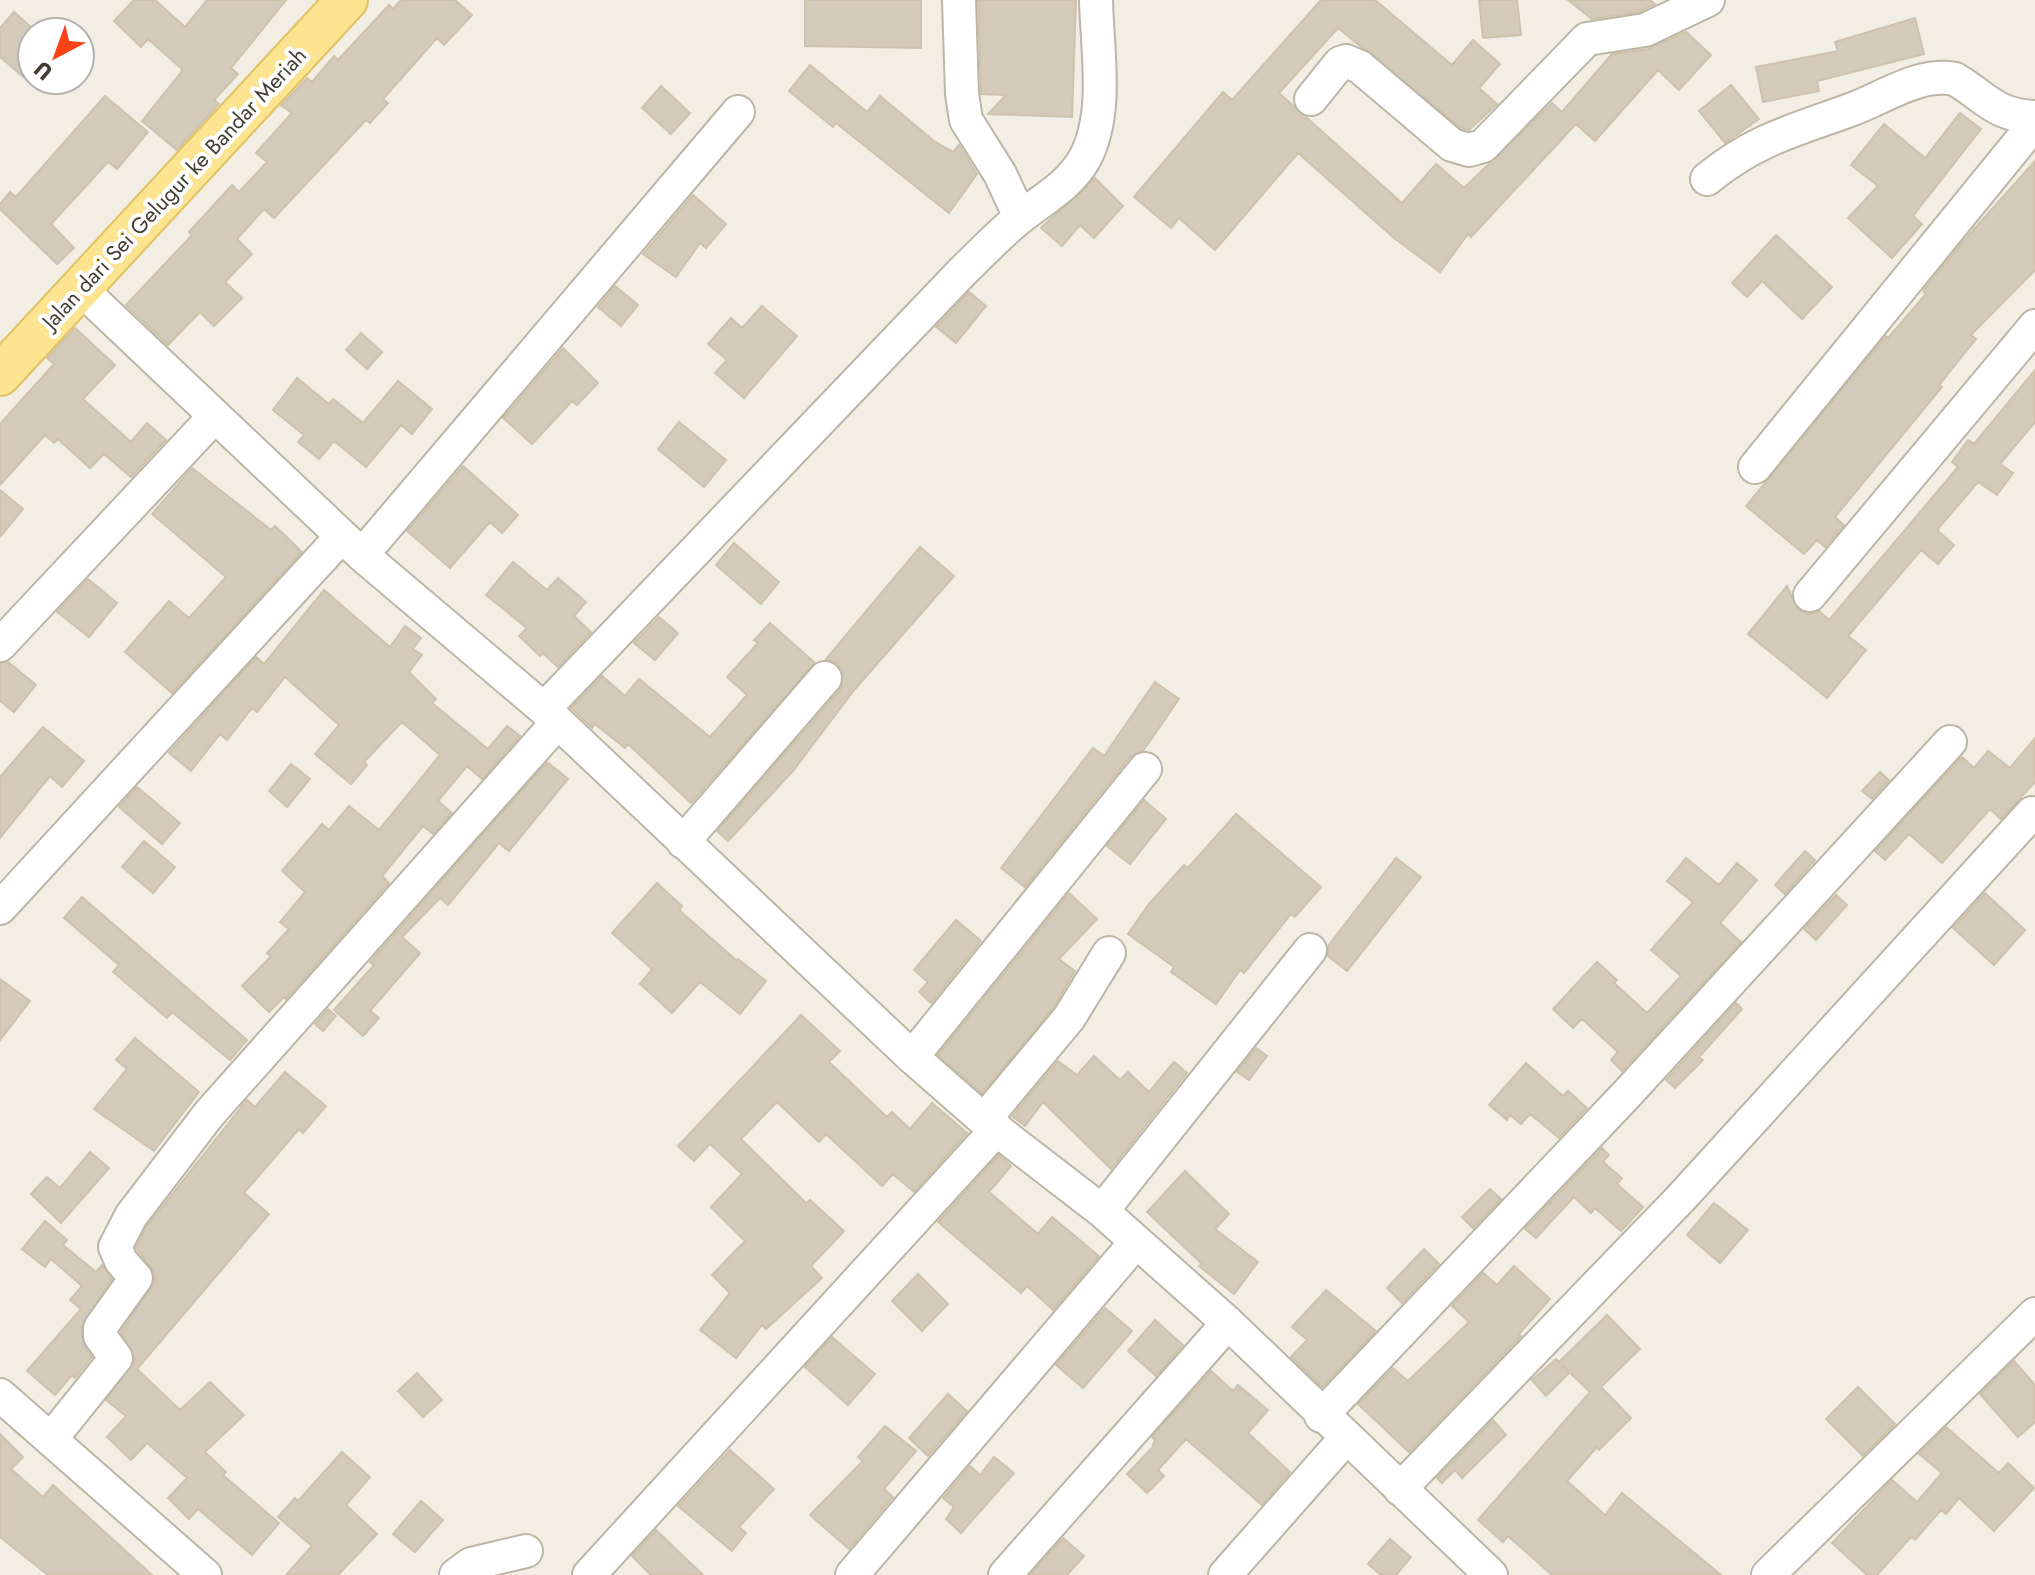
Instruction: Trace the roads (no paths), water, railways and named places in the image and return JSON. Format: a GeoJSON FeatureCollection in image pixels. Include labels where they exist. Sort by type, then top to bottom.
{"type":"FeatureCollection","features":[{"type":"Feature","properties":{"kind":"main road","name":"Jalan dari Sei Gelugur ke Bandar Meriah"},"geometry":{"type":"LineString","coordinates":[[0,375],[82,290],[347,0]]}},
{"type":"Feature","properties":{"kind":"street"},"geometry":{"type":"LineString","coordinates":[[959,0],[962,94],[966,120],[1000,174],[1020,217]]}},
{"type":"Feature","properties":{"kind":"street"},"geometry":{"type":"LineString","coordinates":[[51,1439],[116,1358],[100,1336],[100,1328],[136,1278],[121,1261],[115,1247],[131,1216],[209,1114],[551,716],[963,271],[1020,217],[1061,188],[1085,158],[1099,97],[1096,0]]}},
{"type":"Feature","properties":{"kind":"street"},"geometry":{"type":"LineString","coordinates":[[1311,99],[1340,63],[1346,61],[1360,67],[1452,145],[1469,150],[1483,146],[1587,39],[1645,30],[1708,0]]}},
{"type":"Feature","properties":{"kind":"street"},"geometry":{"type":"LineString","coordinates":[[1707,179],[1734,157],[1791,128],[1851,110],[1913,83],[1955,79],[1996,110],[2035,120],[1755,467]]}},
{"type":"Feature","properties":{"kind":"street"},"geometry":{"type":"LineString","coordinates":[[0,908],[352,546],[738,112]]}},
{"type":"Feature","properties":{"kind":"street"},"geometry":{"type":"LineString","coordinates":[[82,290],[352,546],[551,716],[912,1057],[1102,1211],[1228,1323],[1345,1439],[1491,1575]]}},
{"type":"Feature","properties":{"kind":"street"},"geometry":{"type":"LineString","coordinates":[[1810,595],[2035,326]]}},
{"type":"Feature","properties":{"kind":"street"},"geometry":{"type":"LineString","coordinates":[[0,645],[215,416]]}},
{"type":"Feature","properties":{"kind":"street"},"geometry":{"type":"LineString","coordinates":[[683,842],[825,678]]}},
{"type":"Feature","properties":{"kind":"street"},"geometry":{"type":"LineString","coordinates":[[1321,1416],[1625,1096],[1950,742]]}},
{"type":"Feature","properties":{"kind":"street"},"geometry":{"type":"LineString","coordinates":[[912,1057],[1145,769]]}},
{"type":"Feature","properties":{"kind":"street"},"geometry":{"type":"LineString","coordinates":[[1400,1489],[1681,1198],[2032,813]]}},
{"type":"Feature","properties":{"kind":"street"},"geometry":{"type":"LineString","coordinates":[[1102,1211],[1310,950]]}},
{"type":"Feature","properties":{"kind":"street"},"geometry":{"type":"LineString","coordinates":[[589,1575],[991,1124],[1069,1018],[1109,953]]}},
{"type":"Feature","properties":{"kind":"street"},"geometry":{"type":"LineString","coordinates":[[852,1575],[1136,1242]]}},
{"type":"Feature","properties":{"kind":"street"},"geometry":{"type":"LineString","coordinates":[[1768,1575],[2035,1314]]}},
{"type":"Feature","properties":{"kind":"street"},"geometry":{"type":"LineString","coordinates":[[1005,1575],[1228,1323]]}},
{"type":"Feature","properties":{"kind":"street"},"geometry":{"type":"LineString","coordinates":[[2,1400],[51,1439],[205,1575]]}},
{"type":"Feature","properties":{"kind":"street"},"geometry":{"type":"LineString","coordinates":[[1225,1575],[1345,1439]]}},
{"type":"Feature","properties":{"kind":"street"},"geometry":{"type":"LineString","coordinates":[[456,1575],[471,1564],[526,1551]]}}]}
